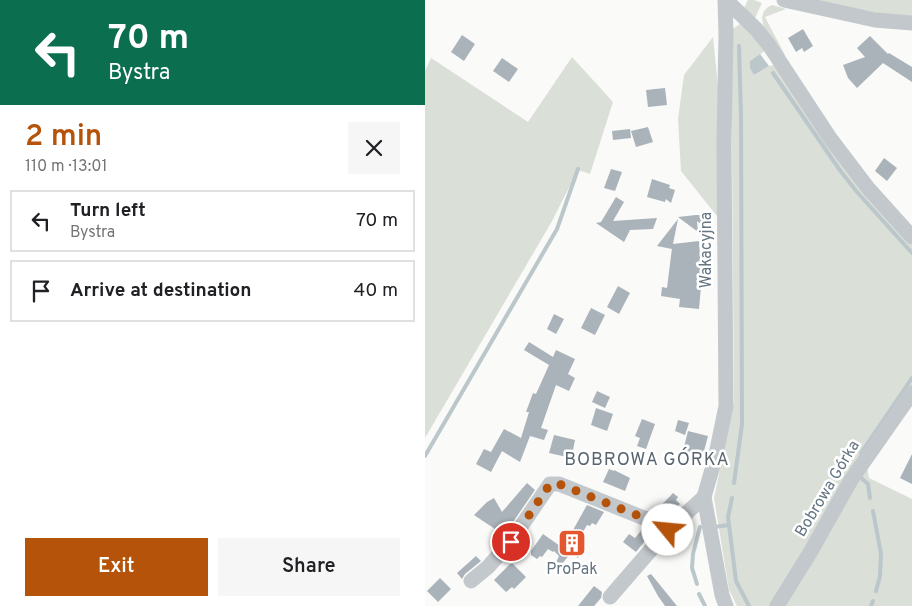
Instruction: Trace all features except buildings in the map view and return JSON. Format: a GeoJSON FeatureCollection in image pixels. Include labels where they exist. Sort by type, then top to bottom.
{"type":"FeatureCollection","features":[{"type":"Feature","properties":{"kind":"street"},"geometry":{"type":"LineString","coordinates":[[726,0],[756,29],[769,45],[830,138],[868,188],[912,237]]}},
{"type":"Feature","properties":{"kind":"street","name":"Wakacyjna"},"geometry":{"type":"LineString","coordinates":[[726,0],[724,149],[726,406],[715,459],[704,497],[722,595],[726,606]]}},
{"type":"Feature","properties":{"kind":"street"},"geometry":{"type":"LineString","coordinates":[[784,0],[875,20],[912,23]]}},
{"type":"Feature","properties":{"kind":"street","name":"Bobrowa Górka"},"geometry":{"type":"LineString","coordinates":[[777,606],[851,480],[912,393]]}},
{"type":"Feature","properties":{"kind":"street"},"geometry":{"type":"LineString","coordinates":[[471,581],[511,542],[550,484],[559,484],[654,522],[668,530]]}},
{"type":"Feature","properties":{"kind":"street"},"geometry":{"type":"LineString","coordinates":[[610,596],[668,530],[704,497]]}},
{"type":"Feature","properties":{"kind":"shaded area"},"geometry":{"type":"Polygon","coordinates":[[[748,0],[762,3],[754,20],[743,10],[748,0]]]}},
{"type":"Feature","properties":{"kind":"shaded area"},"geometry":{"type":"Polygon","coordinates":[[[816,0],[912,0],[912,18],[858,10],[816,0]]]}},
{"type":"Feature","properties":{"kind":"shaded area"},"geometry":{"type":"Polygon","coordinates":[[[772,5],[786,9],[765,17],[785,55],[781,57],[773,46],[763,23],[765,9],[772,5]]]}},
{"type":"Feature","properties":{"kind":"shaded area"},"geometry":{"type":"Polygon","coordinates":[[[743,22],[766,50],[750,61],[754,75],[769,66],[775,65],[912,244],[912,388],[867,467],[869,478],[912,499],[912,606],[737,606],[729,590],[714,498],[734,402],[731,30],[743,22]]]}},
{"type":"Feature","properties":{"kind":"shaded area"},"geometry":{"type":"Polygon","coordinates":[[[713,37],[718,87],[717,216],[681,171],[678,119],[684,75],[713,37]]]}},
{"type":"Feature","properties":{"kind":"shaded area"},"geometry":{"type":"Polygon","coordinates":[[[760,54],[769,66],[754,75],[750,68],[750,61],[760,54]]]}},
{"type":"Feature","properties":{"kind":"shaded area"},"geometry":{"type":"Polygon","coordinates":[[[572,57],[613,102],[590,174],[578,170],[551,223],[425,438],[425,71],[431,58],[528,122],[572,57]]]}},
{"type":"Feature","properties":{"kind":"waterway"},"geometry":{"type":"LineString","coordinates":[[734,483],[742,424],[739,46]]}},
{"type":"Feature","properties":{"kind":"waterway"},"geometry":{"type":"LineString","coordinates":[[773,73],[839,169],[857,192],[912,253]]}},
{"type":"Feature","properties":{"kind":"waterway"},"geometry":{"type":"LineString","coordinates":[[425,456],[557,229],[578,169]]}},
{"type":"Feature","properties":{"kind":"waterway"},"geometry":{"type":"LineString","coordinates":[[861,453],[912,378]]}},
{"type":"Feature","properties":{"kind":"waterway"},"geometry":{"type":"LineString","coordinates":[[860,477],[868,484],[870,498]]}},
{"type":"Feature","properties":{"kind":"waterway"},"geometry":{"type":"LineString","coordinates":[[732,498],[728,517],[736,581],[749,606]]}},
{"type":"Feature","properties":{"kind":"waterway"},"geometry":{"type":"LineString","coordinates":[[873,511],[881,554],[880,576],[876,591]]}},
{"type":"Feature","properties":{"kind":"waterway"},"geometry":{"type":"LineString","coordinates":[[714,527],[729,525]]}},
{"type":"Feature","properties":{"kind":"waterway"},"geometry":{"type":"LineString","coordinates":[[697,584],[692,568],[693,554],[700,527]]}},
{"type":"Feature","properties":{"kind":"waterway"},"geometry":{"type":"LineString","coordinates":[[699,594],[705,606]]}},
{"type":"Feature","properties":{"kind":"waterway"},"geometry":{"type":"LineString","coordinates":[[871,606],[873,601]]}},
{"type":"Feature","properties":{"kind":"place","name":"ProPak"},"geometry":{"type":"Point","coordinates":[572,543]}},
{"type":"Feature","properties":{"kind":"district","name":"BOBROWA GÓRKA"},"geometry":{"type":"Point","coordinates":[647,460]}},
{"type":"Feature","properties":{"kind":"route"},"geometry":{"type":"LineString","coordinates":[[511,542],[550,484],[559,484],[654,522],[668,530]]}}]}
